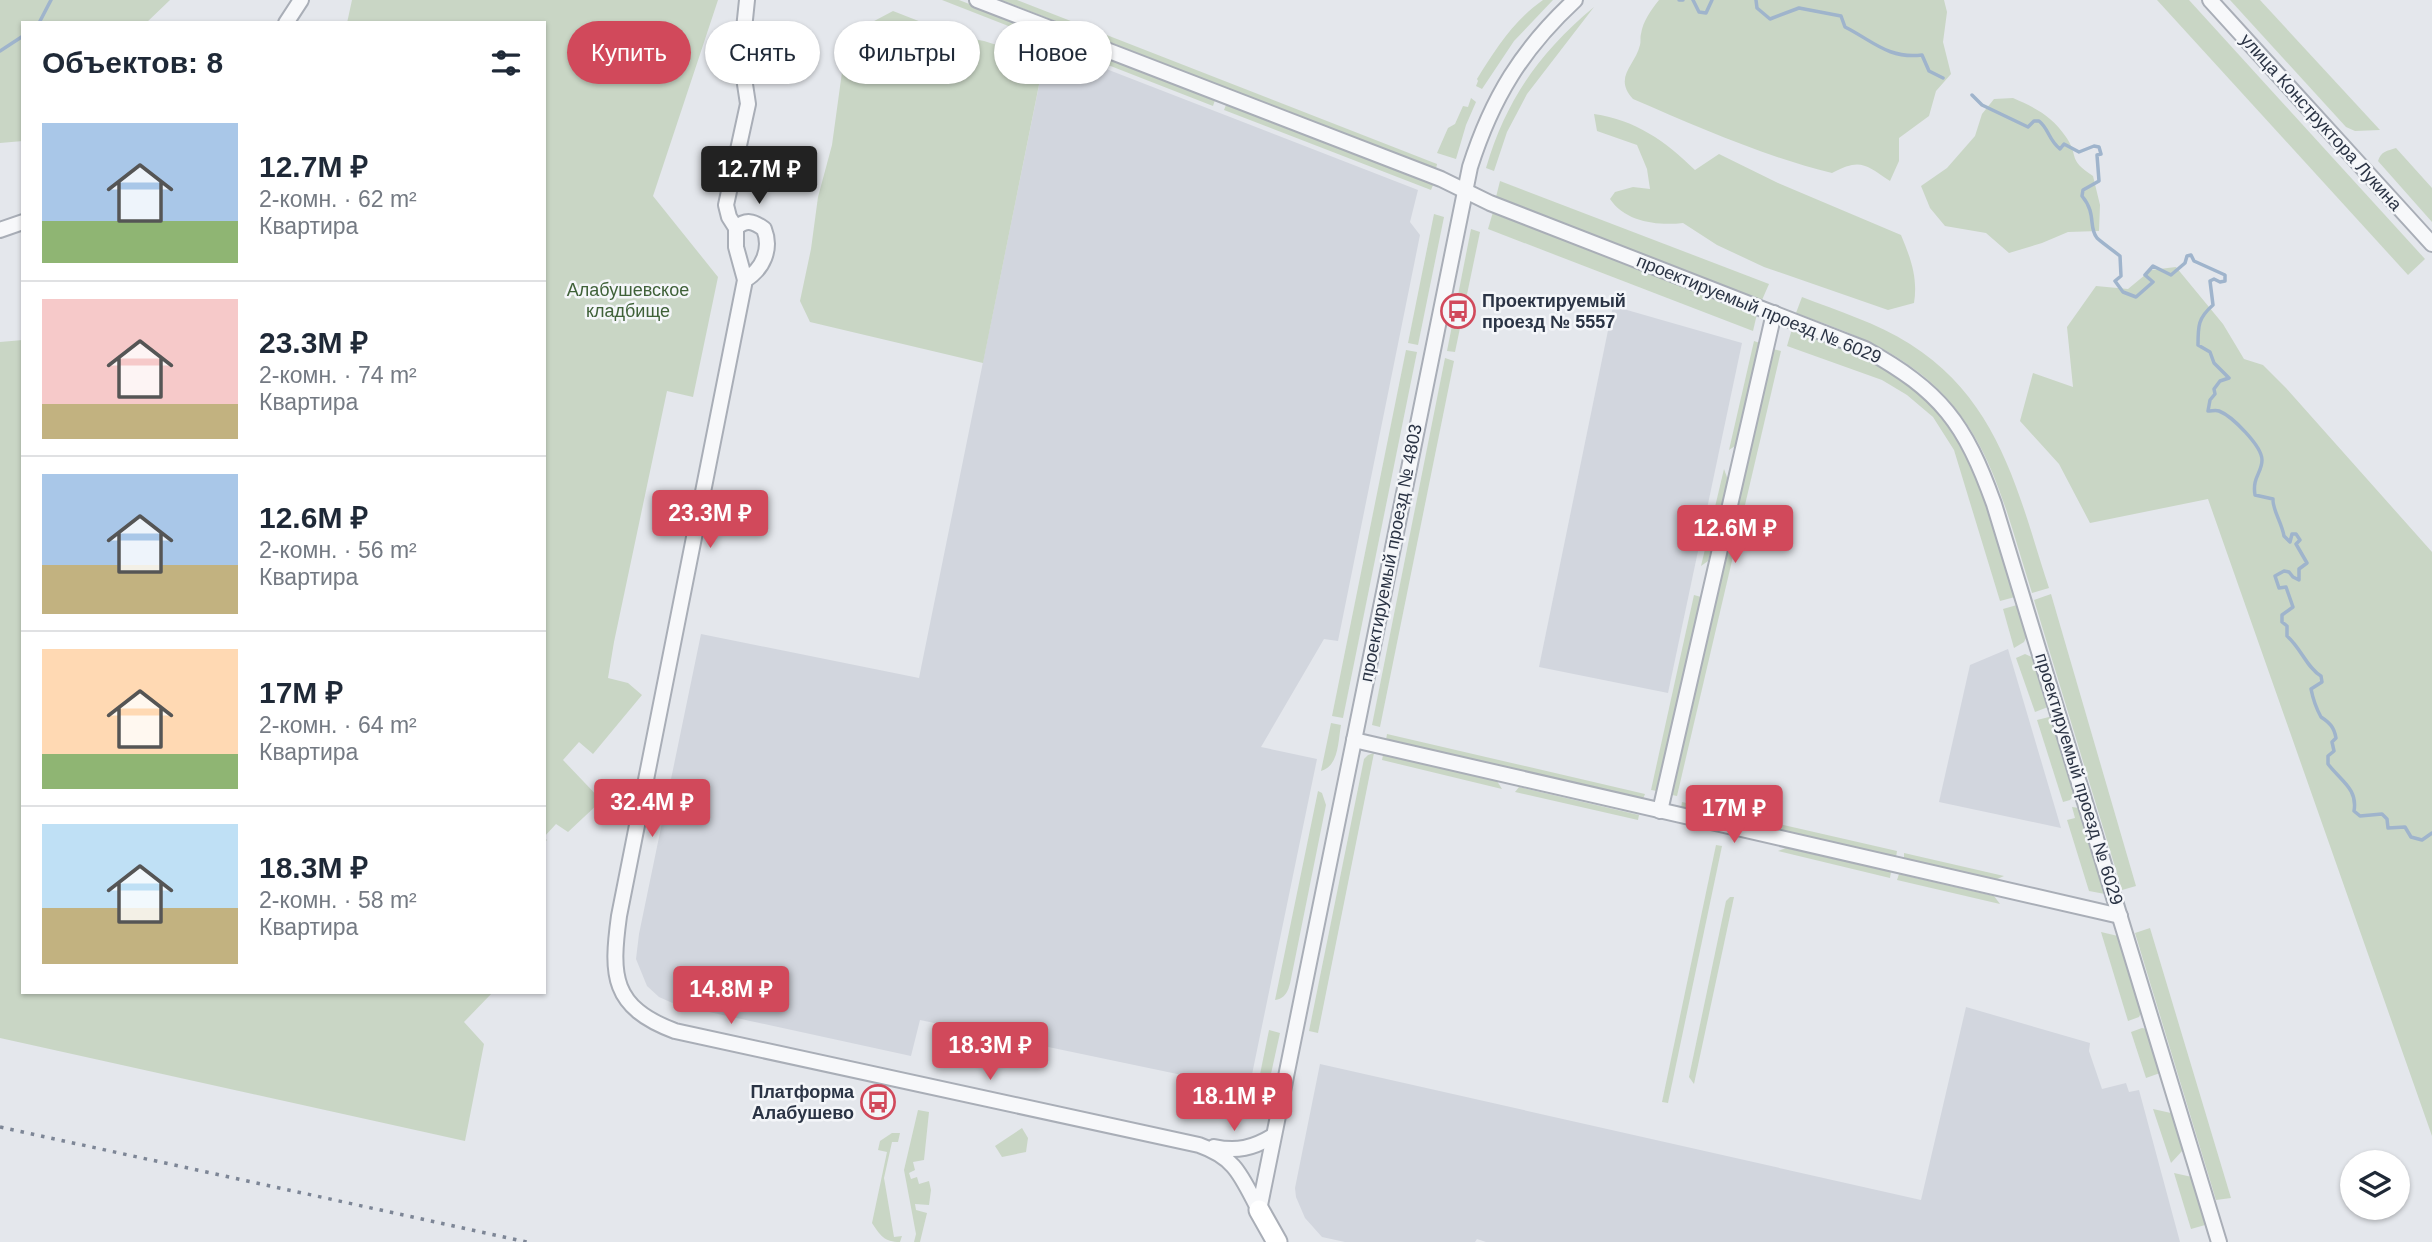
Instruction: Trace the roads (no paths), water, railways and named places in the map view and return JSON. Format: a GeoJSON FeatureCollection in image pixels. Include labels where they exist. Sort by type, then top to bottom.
{"type":"FeatureCollection","features":[{"type":"Feature","properties":{"kind":"street"},"geometry":{"type":"LineString","coordinates":[[287,21],[301,0]]}},
{"type":"Feature","properties":{"kind":"street"},"geometry":{"type":"LineString","coordinates":[[747,0],[741,58],[748,104],[726,205],[736,228],[736,247],[745,280],[619,916],[614,967],[618,983],[627,999],[647,1019],[675,1031],[1229,1150],[1250,1148],[1273,1136]]}},
{"type":"Feature","properties":{"kind":"street","name":"проектируемый проезд № 6029"},"geometry":{"type":"LineString","coordinates":[[977,0],[1224,94],[1490,202],[1866,349],[1926,389],[1969,443],[1994,504],[2219,1242]]}},
{"type":"Feature","properties":{"kind":"street","name":"проектируемый проезд № 4803"},"geometry":{"type":"LineString","coordinates":[[1258,1210],[1465,190],[1482,130],[1496,100],[1533,43],[1575,0]]}},
{"type":"Feature","properties":{"kind":"street","name":"улица Конструктора Лукина"},"geometry":{"type":"LineString","coordinates":[[2210,0],[2432,244]]}},
{"type":"Feature","properties":{"kind":"street"},"geometry":{"type":"LineString","coordinates":[[736,228],[742,222],[750,222],[764,229],[767,236],[767,247],[757,273],[745,280]]}},
{"type":"Feature","properties":{"kind":"street"},"geometry":{"type":"LineString","coordinates":[[0,230],[21,223]]}},
{"type":"Feature","properties":{"kind":"street"},"geometry":{"type":"LineString","coordinates":[[1660,811],[1774,313]]}},
{"type":"Feature","properties":{"kind":"street"},"geometry":{"type":"LineString","coordinates":[[1354,740],[2120,916]]}},
{"type":"Feature","properties":{"kind":"street"},"geometry":{"type":"LineString","coordinates":[[1199,1144],[1226,1157],[1237,1170],[1277,1242]]}},
{"type":"Feature","properties":{"kind":"waterway"},"geometry":{"type":"LineString","coordinates":[[40,21],[51,0]]}},
{"type":"Feature","properties":{"kind":"waterway"},"geometry":{"type":"LineString","coordinates":[[1693,0],[1699,12],[1706,13],[1712,0]]}},
{"type":"Feature","properties":{"kind":"waterway"},"geometry":{"type":"LineString","coordinates":[[1756,0],[1757,8],[1770,19],[1799,8],[1841,16],[1845,27],[1881,48],[1910,56],[1922,55],[1929,71],[1943,78]]}},
{"type":"Feature","properties":{"kind":"waterway"},"geometry":{"type":"LineString","coordinates":[[0,51],[21,37]]}},
{"type":"Feature","properties":{"kind":"waterway"},"geometry":{"type":"LineString","coordinates":[[1972,95],[1982,105],[2028,127],[2034,121],[2039,121],[2060,149],[2064,144],[2079,152],[2094,146],[2099,147],[2099,181],[2083,190],[2082,196],[2091,214],[2094,234],[2120,256],[2121,276],[2115,281],[2123,292],[2136,297],[2153,282],[2145,275],[2153,266],[2171,275],[2185,263],[2187,256],[2191,255],[2194,261],[2225,275],[2225,281],[2210,281],[2213,305],[2204,314],[2199,327],[2198,345],[2210,352],[2214,363],[2229,378],[2220,381],[2214,389],[2215,394],[2210,400],[2208,411],[2225,414],[2257,447],[2262,460],[2255,484],[2255,495],[2273,499],[2284,536],[2290,542],[2292,534],[2296,534],[2300,540],[2296,544],[2307,563],[2299,569],[2299,580],[2284,571],[2275,576],[2279,588],[2286,587],[2293,607],[2282,615],[2282,622],[2287,626],[2287,636],[2321,676],[2322,682],[2311,689],[2321,717],[2331,726],[2336,738],[2332,742],[2334,751],[2328,756],[2328,764],[2351,791],[2355,803],[2354,811],[2360,816],[2382,814],[2387,819],[2388,828],[2405,827],[2411,837],[2422,840],[2432,833]]}},
{"type":"Feature","properties":{"kind":"railway"},"geometry":{"type":"LineString","coordinates":[[0,1127],[527,1242]]}},
{"type":"Feature","properties":{"kind":"place","name":"Проектируемый проезд № 5557"},"geometry":{"type":"Point","coordinates":[1458,311]}},
{"type":"Feature","properties":{"kind":"place","name":"Платформа Алабушево"},"geometry":{"type":"Point","coordinates":[878,1102]}},
{"type":"Feature","properties":{"kind":"park label","name":"Алабушевское кладбище"},"geometry":{"type":"Point","coordinates":[628,300]}}]}
